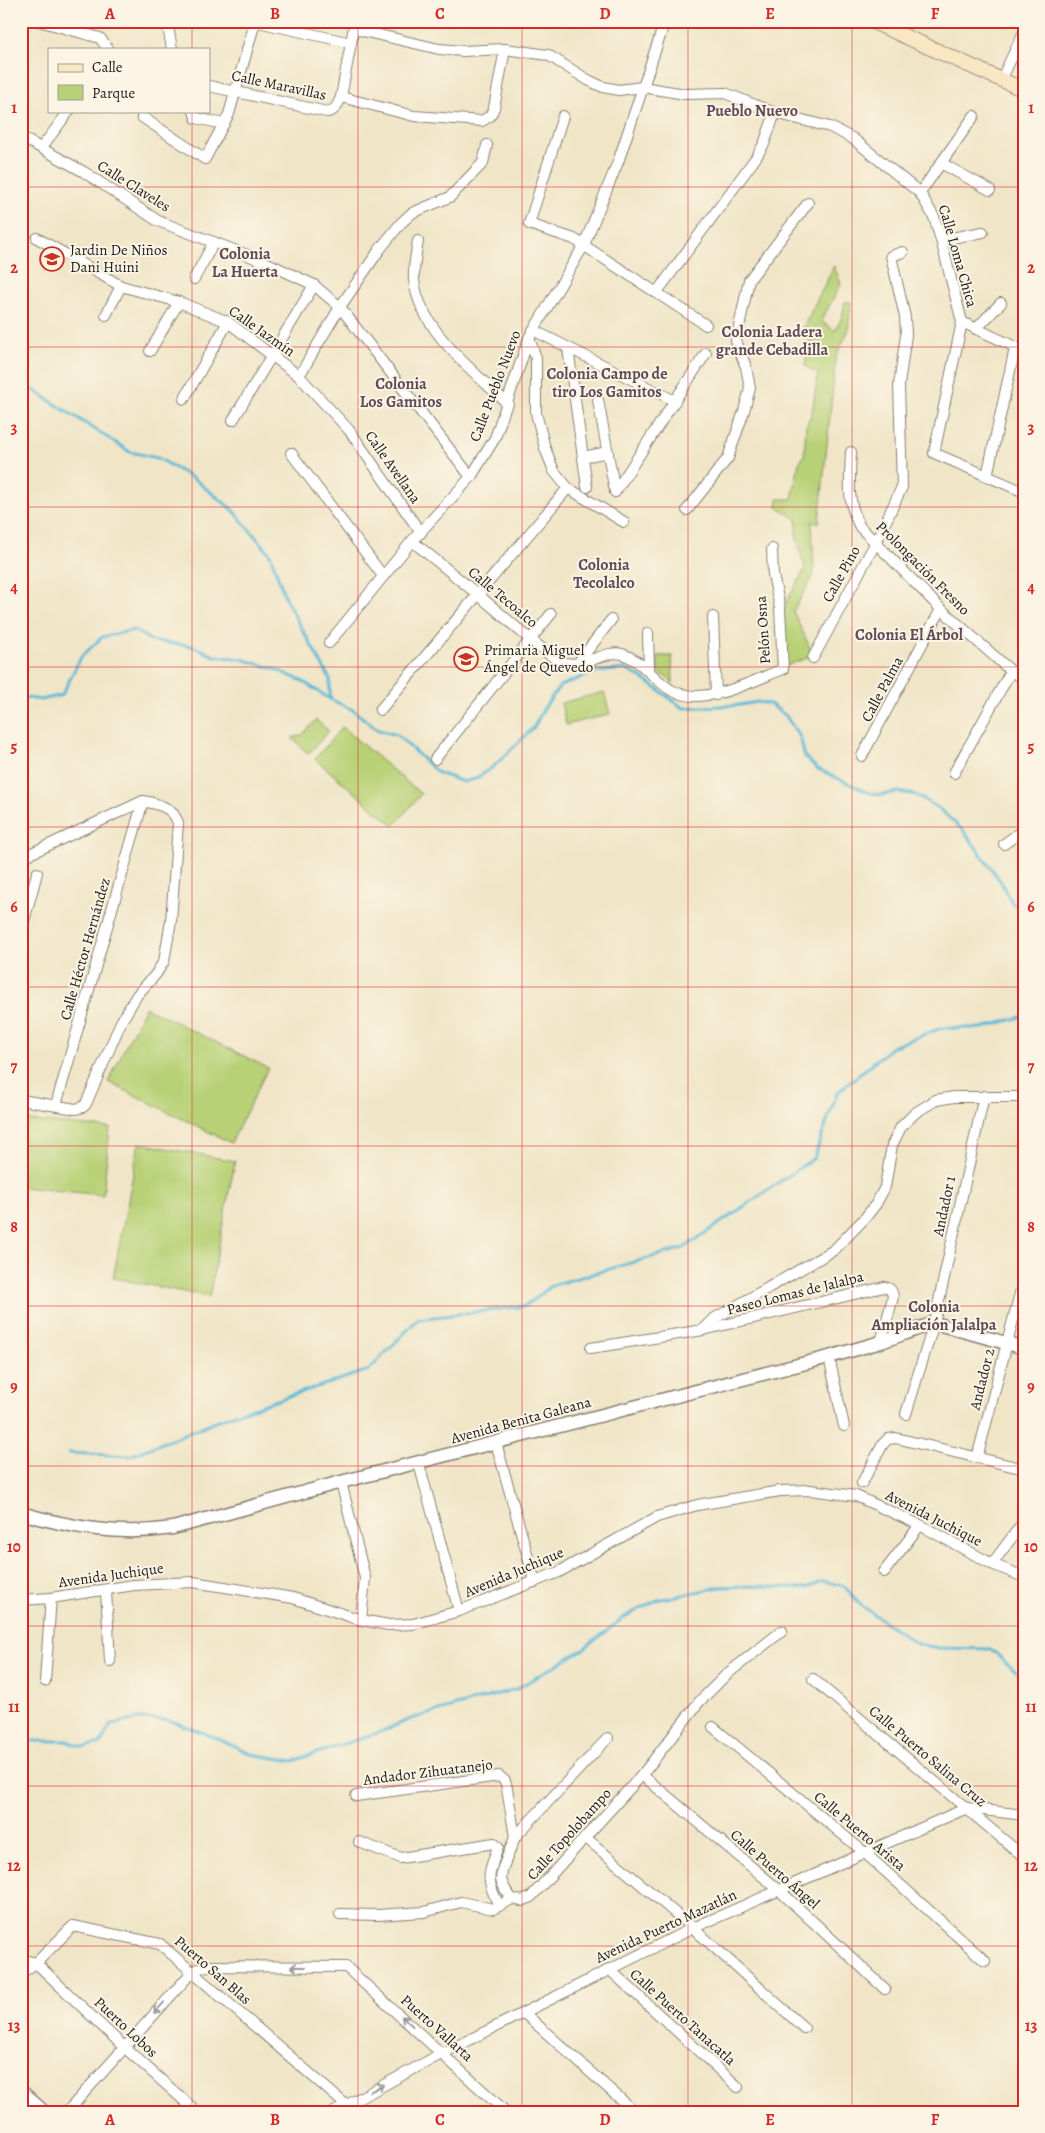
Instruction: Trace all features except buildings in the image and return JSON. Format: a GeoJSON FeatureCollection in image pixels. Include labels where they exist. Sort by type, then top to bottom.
{"type":"FeatureCollection","features":[{"type":"Feature","properties":{"kind":"main road"},"geometry":{"type":"LineString","coordinates":[[871,21],[1024,90]]}},
{"type":"Feature","properties":{"kind":"street"},"geometry":{"type":"LineString","coordinates":[[39,21],[100,38],[107,48]]}},
{"type":"Feature","properties":{"kind":"street"},"geometry":{"type":"LineString","coordinates":[[168,21],[172,48]]}},
{"type":"Feature","properties":{"kind":"street"},"geometry":{"type":"LineString","coordinates":[[142,117],[205,159],[224,124],[235,92],[254,21],[351,43]]}},
{"type":"Feature","properties":{"kind":"street","name":"Calle Pueblo Nuevo"},"geometry":{"type":"LineString","coordinates":[[329,643],[412,541],[471,477],[495,438],[531,334],[584,245],[618,162],[665,21]]}},
{"type":"Feature","properties":{"kind":"street"},"geometry":{"type":"LineString","coordinates":[[341,97],[355,25]]}},
{"type":"Feature","properties":{"kind":"street","name":"Calle Loma Chica"},"geometry":{"type":"LineString","coordinates":[[355,25],[439,49],[463,51],[505,49],[548,55],[588,80],[603,87],[619,90],[642,87],[685,94],[725,93],[775,113],[830,127],[852,138],[920,192],[934,217],[962,322],[934,454],[987,476]]}},
{"type":"Feature","properties":{"kind":"street"},"geometry":{"type":"LineString","coordinates":[[1001,80],[1024,32]]}},
{"type":"Feature","properties":{"kind":"street","name":"Calle Maravillas"},"geometry":{"type":"LineString","coordinates":[[210,86],[327,112],[337,107],[341,97],[414,116],[482,121],[490,116],[494,108],[505,49]]}},
{"type":"Feature","properties":{"kind":"street"},"geometry":{"type":"LineString","coordinates":[[42,147],[68,112]]}},
{"type":"Feature","properties":{"kind":"street"},"geometry":{"type":"LineString","coordinates":[[194,112],[196,118],[224,124]]}},
{"type":"Feature","properties":{"kind":"street"},"geometry":{"type":"LineString","coordinates":[[657,292],[755,159],[764,144],[775,113]]}},
{"type":"Feature","properties":{"kind":"street"},"geometry":{"type":"LineString","coordinates":[[563,116],[530,224],[574,239],[706,325]]}},
{"type":"Feature","properties":{"kind":"street"},"geometry":{"type":"LineString","coordinates":[[920,192],[974,116]]}},
{"type":"Feature","properties":{"kind":"street","name":"Calle Claveles"},"geometry":{"type":"LineString","coordinates":[[21,138],[42,147],[158,222],[262,261],[314,286],[340,306],[471,477]]}},
{"type":"Feature","properties":{"kind":"street"},"geometry":{"type":"LineString","coordinates":[[299,376],[340,306],[380,249],[412,213],[450,197],[483,163],[487,146]]}},
{"type":"Feature","properties":{"kind":"street"},"geometry":{"type":"LineString","coordinates":[[941,163],[990,190]]}},
{"type":"Feature","properties":{"kind":"street"},"geometry":{"type":"LineString","coordinates":[[687,510],[728,458],[744,411],[750,388],[746,366],[736,341],[749,280],[808,203]]}},
{"type":"Feature","properties":{"kind":"street"},"geometry":{"type":"LineString","coordinates":[[941,240],[983,232]]}},
{"type":"Feature","properties":{"kind":"street","name":"Calle Jazmín"},"geometry":{"type":"LineString","coordinates":[[37,238],[122,286],[179,302],[228,322],[299,376]]}},
{"type":"Feature","properties":{"kind":"street"},"geometry":{"type":"LineString","coordinates":[[418,241],[414,280],[426,317],[470,367],[508,404]]}},
{"type":"Feature","properties":{"kind":"street"},"geometry":{"type":"LineString","coordinates":[[194,279],[214,242]]}},
{"type":"Feature","properties":{"kind":"street","name":"Calle Pino"},"geometry":{"type":"LineString","coordinates":[[812,658],[876,542],[902,488],[899,385],[906,335],[905,317],[891,256],[903,252]]}},
{"type":"Feature","properties":{"kind":"street"},"geometry":{"type":"LineString","coordinates":[[106,315],[122,286]]}},
{"type":"Feature","properties":{"kind":"street"},"geometry":{"type":"LineString","coordinates":[[233,420],[314,286]]}},
{"type":"Feature","properties":{"kind":"street"},"geometry":{"type":"LineString","coordinates":[[150,351],[179,302]]}},
{"type":"Feature","properties":{"kind":"street"},"geometry":{"type":"LineString","coordinates":[[976,329],[1001,303]]}},
{"type":"Feature","properties":{"kind":"street"},"geometry":{"type":"LineString","coordinates":[[184,399],[228,322]]}},
{"type":"Feature","properties":{"kind":"street"},"geometry":{"type":"LineString","coordinates":[[962,322],[1019,349],[987,476],[1024,492]]}},
{"type":"Feature","properties":{"kind":"street"},"geometry":{"type":"LineString","coordinates":[[531,334],[568,348],[675,401]]}},
{"type":"Feature","properties":{"kind":"street"},"geometry":{"type":"LineString","coordinates":[[531,334],[536,358],[536,413],[545,448],[554,470],[568,488],[624,522]]}},
{"type":"Feature","properties":{"kind":"street"},"geometry":{"type":"LineString","coordinates":[[568,348],[587,487]]}},
{"type":"Feature","properties":{"kind":"street"},"geometry":{"type":"LineString","coordinates":[[598,400],[615,492],[706,353]]}},
{"type":"Feature","properties":{"kind":"street","name":"Calle Avellana"},"geometry":{"type":"LineString","coordinates":[[299,376],[349,430],[421,533]]}},
{"type":"Feature","properties":{"kind":"street"},"geometry":{"type":"LineString","coordinates":[[290,452],[383,576]]}},
{"type":"Feature","properties":{"kind":"street"},"geometry":{"type":"LineString","coordinates":[[582,457],[608,452]]}},
{"type":"Feature","properties":{"kind":"street","name":"Prolongación Fresno"},"geometry":{"type":"LineString","coordinates":[[851,452],[850,500],[852,512],[860,528],[941,609],[1010,671],[1024,679]]}},
{"type":"Feature","properties":{"kind":"street"},"geometry":{"type":"LineString","coordinates":[[380,710],[568,488]]}},
{"type":"Feature","properties":{"kind":"street","name":"Calle Tecoalco"},"geometry":{"type":"LineString","coordinates":[[412,541],[479,595],[530,640],[562,662],[578,663],[616,654],[632,659],[672,690],[697,696],[716,695]]}},
{"type":"Feature","properties":{"kind":"street","name":"Pelón Osna"},"geometry":{"type":"LineString","coordinates":[[716,695],[783,669],[780,608],[773,575],[772,549]]}},
{"type":"Feature","properties":{"kind":"street","name":"Calle Palma"},"geometry":{"type":"LineString","coordinates":[[862,756],[941,609]]}},
{"type":"Feature","properties":{"kind":"street"},"geometry":{"type":"LineString","coordinates":[[435,759],[551,614]]}},
{"type":"Feature","properties":{"kind":"street"},"geometry":{"type":"LineString","coordinates":[[714,617],[716,695]]}},
{"type":"Feature","properties":{"kind":"street"},"geometry":{"type":"LineString","coordinates":[[578,663],[611,620]]}},
{"type":"Feature","properties":{"kind":"street"},"geometry":{"type":"LineString","coordinates":[[648,633],[649,671]]}},
{"type":"Feature","properties":{"kind":"street"},"geometry":{"type":"LineString","coordinates":[[954,773],[1010,671]]}},
{"type":"Feature","properties":{"kind":"street"},"geometry":{"type":"LineString","coordinates":[[21,858],[143,801],[154,803],[172,811],[178,823],[171,921],[164,961],[156,974],[137,995],[121,1022],[86,1104],[76,1109],[21,1100]]}},
{"type":"Feature","properties":{"kind":"street","name":"Calle Héctor Hernández"},"geometry":{"type":"LineString","coordinates":[[56,1105],[143,801]]}},
{"type":"Feature","properties":{"kind":"street"},"geometry":{"type":"LineString","coordinates":[[1004,844],[1019,833],[1024,833]]}},
{"type":"Feature","properties":{"kind":"street"},"geometry":{"type":"LineString","coordinates":[[21,932],[38,873]]}},
{"type":"Feature","properties":{"kind":"street","name":"Andador 1"},"geometry":{"type":"LineString","coordinates":[[906,1414],[934,1323],[984,1096]]}},
{"type":"Feature","properties":{"kind":"street","name":"Paseo Lomas de Jalalpa"},"geometry":{"type":"LineString","coordinates":[[704,1330],[715,1318],[834,1250],[876,1204],[885,1187],[892,1145],[901,1127],[915,1112],[936,1100],[954,1097],[1024,1097]]}},
{"type":"Feature","properties":{"kind":"street","name":"Andador 2"},"geometry":{"type":"LineString","coordinates":[[978,1458],[1024,1278]]}},
{"type":"Feature","properties":{"kind":"street","name":"Paseo Lomas de Jalalpa"},"geometry":{"type":"LineString","coordinates":[[591,1348],[704,1330],[884,1287],[892,1291],[893,1297],[882,1342]]}},
{"type":"Feature","properties":{"kind":"street"},"geometry":{"type":"LineString","coordinates":[[934,1323],[1024,1348]]}},
{"type":"Feature","properties":{"kind":"street","name":"Avenida Benita Galeana"},"geometry":{"type":"LineString","coordinates":[[21,1513],[83,1528],[113,1532],[146,1532],[173,1528],[341,1482],[419,1464],[828,1357],[882,1342],[934,1323]]}},
{"type":"Feature","properties":{"kind":"street"},"geometry":{"type":"LineString","coordinates":[[828,1357],[844,1426]]}},
{"type":"Feature","properties":{"kind":"street"},"geometry":{"type":"LineString","coordinates":[[862,1482],[883,1444],[888,1439],[896,1438],[1024,1469]]}},
{"type":"Feature","properties":{"kind":"street"},"geometry":{"type":"LineString","coordinates":[[496,1443],[535,1582]]}},
{"type":"Feature","properties":{"kind":"street"},"geometry":{"type":"LineString","coordinates":[[419,1464],[459,1611]]}},
{"type":"Feature","properties":{"kind":"street"},"geometry":{"type":"LineString","coordinates":[[341,1482],[365,1578],[361,1620]]}},
{"type":"Feature","properties":{"kind":"street","name":"Avenida Juchique"},"geometry":{"type":"LineString","coordinates":[[21,1600],[51,1598],[153,1583],[193,1582],[293,1598],[361,1620],[389,1625],[412,1624],[459,1611],[558,1572],[658,1517],[697,1505],[780,1491],[810,1490],[856,1496],[920,1525],[992,1564],[1024,1577]]}},
{"type":"Feature","properties":{"kind":"street"},"geometry":{"type":"LineString","coordinates":[[992,1564],[1024,1521]]}},
{"type":"Feature","properties":{"kind":"street"},"geometry":{"type":"LineString","coordinates":[[884,1572],[920,1525]]}},
{"type":"Feature","properties":{"kind":"street"},"geometry":{"type":"LineString","coordinates":[[106,1590],[110,1662]]}},
{"type":"Feature","properties":{"kind":"street"},"geometry":{"type":"LineString","coordinates":[[45,1681],[51,1598]]}},
{"type":"Feature","properties":{"kind":"street","name":"Calle Topolobampo"},"geometry":{"type":"LineString","coordinates":[[608,1738],[516,1837],[502,1870],[501,1880],[512,1898],[522,1901],[532,1897],[642,1775],[699,1702],[727,1674],[782,1630]]}},
{"type":"Feature","properties":{"kind":"street","name":"Calle Puerto Salina Cruz"},"geometry":{"type":"LineString","coordinates":[[813,1678],[1024,1857]]}},
{"type":"Feature","properties":{"kind":"street","name":"Calle Puerto Arista"},"geometry":{"type":"LineString","coordinates":[[713,1727],[865,1853],[985,1961]]}},
{"type":"Feature","properties":{"kind":"street","name":"Calle Puerto Ángel"},"geometry":{"type":"LineString","coordinates":[[642,1775],[779,1890],[885,1989]]}},
{"type":"Feature","properties":{"kind":"street","name":"Andador Zihuatanejo"},"geometry":{"type":"LineString","coordinates":[[356,1796],[499,1776],[505,1781],[507,1788],[516,1837]]}},
{"type":"Feature","properties":{"kind":"street"},"geometry":{"type":"LineString","coordinates":[[967,1808],[1024,1815]]}},
{"type":"Feature","properties":{"kind":"street","name":"Avenida Puerto Mazatlán"},"geometry":{"type":"LineString","coordinates":[[334,2112],[350,2108],[443,2053],[693,1928],[967,1808]]}},
{"type":"Feature","properties":{"kind":"street"},"geometry":{"type":"LineString","coordinates":[[586,1838],[693,1928],[804,2028]]}},
{"type":"Feature","properties":{"kind":"street"},"geometry":{"type":"LineString","coordinates":[[359,1842],[401,1858],[494,1843],[498,1847],[489,1873],[489,1884],[499,1906]]}},
{"type":"Feature","properties":{"kind":"street"},"geometry":{"type":"LineString","coordinates":[[340,1914],[377,1915],[424,1912],[461,1902],[493,1909],[512,1898]]}},
{"type":"Feature","properties":{"kind":"street","name":"Puerto San Blas"},"geometry":{"type":"LineString","coordinates":[[36,1963],[73,1926],[160,1944],[350,2108]]}},
{"type":"Feature","properties":{"kind":"street"},"geometry":{"type":"LineString","coordinates":[[21,1959],[36,1963]]}},
{"type":"Feature","properties":{"kind":"street"},"geometry":{"type":"LineString","coordinates":[[21,1973],[36,1963]]}},
{"type":"Feature","properties":{"kind":"street","name":"Puerto Lobos"},"geometry":{"type":"LineString","coordinates":[[36,1963],[124,2047],[198,2112]]}},
{"type":"Feature","properties":{"kind":"street","name":"Puerto Vallarta"},"geometry":{"type":"LineString","coordinates":[[192,1972],[205,1966],[346,1967],[506,2112]]}},
{"type":"Feature","properties":{"kind":"street","name":"Calle Puerto Tanacatla"},"geometry":{"type":"LineString","coordinates":[[609,1969],[738,2087]]}},
{"type":"Feature","properties":{"kind":"street"},"geometry":{"type":"LineString","coordinates":[[67,2112],[192,1972]]}},
{"type":"Feature","properties":{"kind":"street"},"geometry":{"type":"LineString","coordinates":[[524,2013],[635,2112]]}},
{"type":"Feature","properties":{"kind":"street"},"geometry":{"type":"LineString","coordinates":[[21,2091],[44,2112]]}},
{"type":"Feature","properties":{"kind":"green space"},"geometry":{"type":"Polygon","coordinates":[[[834,266],[841,284],[821,321],[835,331],[842,317],[845,302],[851,302],[848,332],[836,356],[819,523],[812,522],[814,575],[793,611],[810,648],[809,657],[786,666],[783,608],[805,569],[796,535],[797,519],[777,507],[778,499],[792,499],[799,463],[804,456],[806,426],[812,412],[818,374],[805,366],[808,338],[803,328],[834,266]]]}},
{"type":"Feature","properties":{"kind":"green space"},"geometry":{"type":"Polygon","coordinates":[[[657,656],[672,656],[673,683],[658,671],[657,656]]]}},
{"type":"Feature","properties":{"kind":"green space"},"geometry":{"type":"Polygon","coordinates":[[[604,692],[610,714],[566,725],[561,703],[604,692]]]}},
{"type":"Feature","properties":{"kind":"green space"},"geometry":{"type":"Polygon","coordinates":[[[316,720],[329,731],[308,754],[292,738],[302,735],[316,720]]]}},
{"type":"Feature","properties":{"kind":"green space"},"geometry":{"type":"Polygon","coordinates":[[[342,727],[421,794],[394,826],[315,759],[342,727]]]}},
{"type":"Feature","properties":{"kind":"green space"},"geometry":{"type":"Polygon","coordinates":[[[145,1007],[268,1068],[231,1143],[108,1082],[145,1007]]]}},
{"type":"Feature","properties":{"kind":"green space"},"geometry":{"type":"Polygon","coordinates":[[[21,1120],[110,1128],[103,1195],[21,1187],[21,1120]]]}},
{"type":"Feature","properties":{"kind":"green space"},"geometry":{"type":"Polygon","coordinates":[[[139,1143],[235,1161],[209,1297],[113,1278],[139,1143]]]}},
{"type":"Feature","properties":{"kind":"waterway"},"geometry":{"type":"LineString","coordinates":[[21,382],[130,452],[158,458],[194,479],[233,510],[270,554],[286,600],[330,679],[330,698]]}},
{"type":"Feature","properties":{"kind":"waterway"},"geometry":{"type":"LineString","coordinates":[[21,697],[41,700],[62,695],[81,657],[102,637],[134,630],[152,641],[192,646],[215,656],[242,659],[275,669],[302,681],[330,699],[353,710],[378,730],[397,735],[438,773],[463,782],[475,779],[493,767],[512,749],[534,727],[544,708],[560,686],[595,672],[625,669],[645,680],[683,708],[740,705],[757,702],[770,704],[786,716],[800,737],[805,757],[818,769],[869,793],[880,795],[898,792],[916,795],[938,808],[964,831],[1001,882],[1011,902],[1020,908],[1024,904]]}},
{"type":"Feature","properties":{"kind":"waterway"},"geometry":{"type":"LineString","coordinates":[[69,1453],[130,1456],[229,1416],[369,1370],[418,1319],[525,1306],[553,1285],[684,1248],[814,1158],[837,1093],[892,1047],[941,1028],[982,1028],[1024,1016]]}},
{"type":"Feature","properties":{"kind":"waterway"},"geometry":{"type":"LineString","coordinates":[[21,1738],[33,1741],[66,1741],[84,1747],[101,1743],[111,1724],[140,1719],[169,1720],[219,1739],[251,1754],[293,1761],[380,1732],[411,1719],[516,1689],[582,1650],[626,1616],[657,1600],[720,1587],[807,1588],[823,1581],[844,1586],[862,1606],[917,1644],[939,1648],[991,1649],[1024,1679]]}},
{"type":"Feature","properties":{"kind":"place","name":"Jardin De Niños Dani Huini"},"geometry":{"type":"Point","coordinates":[52,259]}},
{"type":"Feature","properties":{"kind":"place","name":"Primaria Miguel Ángel de Quevedo"},"geometry":{"type":"Point","coordinates":[466,659]}},
{"type":"Feature","properties":{"kind":"district","name":"Pueblo Nuevo"},"geometry":{"type":"Point","coordinates":[752,111]}},
{"type":"Feature","properties":{"kind":"district","name":"Colonia La Huerta"},"geometry":{"type":"Point","coordinates":[245,263]}},
{"type":"Feature","properties":{"kind":"district","name":"Colonia Ladera grande Cebadilla"},"geometry":{"type":"Point","coordinates":[772,341]}},
{"type":"Feature","properties":{"kind":"district","name":"Colonia Campo de tiro Los Gamitos"},"geometry":{"type":"Point","coordinates":[607,383]}},
{"type":"Feature","properties":{"kind":"district","name":"Colonia Los Gamitos"},"geometry":{"type":"Point","coordinates":[401,393]}},
{"type":"Feature","properties":{"kind":"district","name":"Colonia Tecolalco"},"geometry":{"type":"Point","coordinates":[604,574]}},
{"type":"Feature","properties":{"kind":"district","name":"Colonia El Árbol"},"geometry":{"type":"Point","coordinates":[909,635]}},
{"type":"Feature","properties":{"kind":"district","name":"Colonia Ampliación Jalalpa"},"geometry":{"type":"Point","coordinates":[934,1316]}}]}
